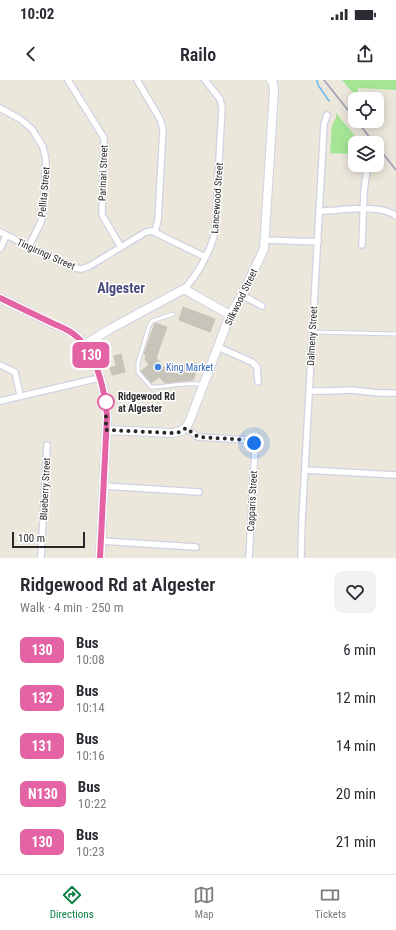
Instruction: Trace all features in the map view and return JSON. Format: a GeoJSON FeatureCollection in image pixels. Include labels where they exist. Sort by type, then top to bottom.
{"type":"FeatureCollection","features":[{"type":"Feature","properties":{"kind":"street","name":"Parinari Street"},"geometry":{"type":"LineString","coordinates":[[68,80],[104,138],[102,215],[121,247]]}},
{"type":"Feature","properties":{"kind":"street"},"geometry":{"type":"LineString","coordinates":[[137,80],[160,119],[163,129],[157,233],[205,257]]}},
{"type":"Feature","properties":{"kind":"street","name":"Lancewood Street"},"geometry":{"type":"LineString","coordinates":[[82,346],[184,289],[195,276],[213,241],[215,232],[222,108],[220,99],[204,80]]}},
{"type":"Feature","properties":{"kind":"street","name":"Silkwood Street"},"geometry":{"type":"LineString","coordinates":[[186,428],[230,315],[242,295],[264,249],[274,91],[271,80]]}},
{"type":"Feature","properties":{"kind":"street","name":"Pellita Street"},"geometry":{"type":"LineString","coordinates":[[0,108],[20,119],[32,129],[43,147],[46,160],[43,213],[41,222],[29,246]]}},
{"type":"Feature","properties":{"kind":"street","name":"Dalmeny Street"},"geometry":{"type":"LineString","coordinates":[[301,558],[324,124],[327,115]]}},
{"type":"Feature","properties":{"kind":"street"},"geometry":{"type":"LineString","coordinates":[[362,245],[362,209],[367,172]]}},
{"type":"Feature","properties":{"kind":"street"},"geometry":{"type":"LineString","coordinates":[[320,211],[362,209],[384,210],[396,216]]}},
{"type":"Feature","properties":{"kind":"street","name":"Tingiringi Street"},"geometry":{"type":"LineString","coordinates":[[0,232],[74,268],[81,269],[88,267],[146,232],[152,231],[157,233]]}},
{"type":"Feature","properties":{"kind":"street"},"geometry":{"type":"LineString","coordinates":[[0,249],[6,236]]}},
{"type":"Feature","properties":{"kind":"street"},"geometry":{"type":"LineString","coordinates":[[265,240],[318,242]]}},
{"type":"Feature","properties":{"kind":"street"},"geometry":{"type":"LineString","coordinates":[[184,289],[230,315]]}},
{"type":"Feature","properties":{"kind":"street"},"geometry":{"type":"LineString","coordinates":[[242,295],[262,306]]}},
{"type":"Feature","properties":{"kind":"street"},"geometry":{"type":"LineString","coordinates":[[0,298],[70,331],[92,357],[97,379],[106,403],[104,486],[100,558]]}},
{"type":"Feature","properties":{"kind":"street"},"geometry":{"type":"LineString","coordinates":[[218,348],[252,362],[256,367],[258,382]]}},
{"type":"Feature","properties":{"kind":"street"},"geometry":{"type":"LineString","coordinates":[[0,365],[15,372],[20,395]]}},
{"type":"Feature","properties":{"kind":"street"},"geometry":{"type":"LineString","coordinates":[[0,401],[20,395],[97,379]]}},
{"type":"Feature","properties":{"kind":"street"},"geometry":{"type":"LineString","coordinates":[[309,391],[351,390],[396,393]]}},
{"type":"Feature","properties":{"kind":"street"},"geometry":{"type":"LineString","coordinates":[[106,430],[172,433],[180,432],[186,428]]}},
{"type":"Feature","properties":{"kind":"street","name":"Capparis Street"},"geometry":{"type":"LineString","coordinates":[[186,428],[198,437],[250,440],[254,443],[255,448],[249,558]]}},
{"type":"Feature","properties":{"kind":"street","name":"Blueberry Street"},"geometry":{"type":"LineString","coordinates":[[41,558],[47,445]]}},
{"type":"Feature","properties":{"kind":"street"},"geometry":{"type":"LineString","coordinates":[[305,470],[396,475]]}},
{"type":"Feature","properties":{"kind":"street"},"geometry":{"type":"LineString","coordinates":[[104,486],[199,492]]}},
{"type":"Feature","properties":{"kind":"street"},"geometry":{"type":"LineString","coordinates":[[101,541],[196,547]]}},
{"type":"Feature","properties":{"kind":"lane"},"geometry":{"type":"LineString","coordinates":[[173,314],[155,319],[149,326],[138,363],[138,372],[150,387],[177,386],[196,383],[204,385]]}},
{"type":"Feature","properties":{"kind":"lane"},"geometry":{"type":"LineString","coordinates":[[312,332],[396,334]]}},
{"type":"Feature","properties":{"kind":"green space"},"geometry":{"type":"Polygon","coordinates":[[[342,80],[396,80],[396,90],[358,88],[358,92],[352,92],[342,80]]]}},
{"type":"Feature","properties":{"kind":"green space"},"geometry":{"type":"Polygon","coordinates":[[[336,113],[355,136],[348,136],[348,154],[330,153],[332,125],[336,118],[336,113]]]}},
{"type":"Feature","properties":{"kind":"building"},"geometry":{"type":"Polygon","coordinates":[[[183,307],[215,319],[210,332],[179,320],[183,307]]]}},
{"type":"Feature","properties":{"kind":"building"},"geometry":{"type":"Polygon","coordinates":[[[155,323],[167,327],[156,358],[165,368],[196,363],[197,369],[193,380],[165,383],[159,377],[151,383],[141,371],[149,365],[145,359],[146,355],[144,354],[155,323]]]}},
{"type":"Feature","properties":{"kind":"building"},"geometry":{"type":"Polygon","coordinates":[[[121,354],[125,372],[112,375],[110,368],[116,366],[114,356],[121,354]]]}},
{"type":"Feature","properties":{"kind":"waterway"},"geometry":{"type":"LineString","coordinates":[[317,80],[318,85],[329,101]]}},
{"type":"Feature","properties":{"kind":"railway"},"geometry":{"type":"LineString","coordinates":[[324,80],[348,110]]}},
{"type":"Feature","properties":{"kind":"railway"},"geometry":{"type":"LineString","coordinates":[[362,128],[369,136]]}},
{"type":"Feature","properties":{"kind":"railway"},"geometry":{"type":"LineString","coordinates":[[384,155],[396,170]]}},
{"type":"Feature","properties":{"kind":"bus line","name":"130"},"geometry":{"type":"LineString","coordinates":[[0,298],[70,331],[80,339],[96,366],[106,403],[107,416],[100,558]]}},
{"type":"Feature","properties":{"kind":"place","name":"King Market"},"geometry":{"type":"Point","coordinates":[158,367]}},
{"type":"Feature","properties":{"kind":"place","name":"Ridgewood Rd at Algester"},"geometry":{"type":"Point","coordinates":[106,402]}},
{"type":"Feature","properties":{"kind":"district","name":"Algester"},"geometry":{"type":"Point","coordinates":[121,288]}},
{"type":"Feature","properties":{"kind":"route"},"geometry":{"type":"LineString","coordinates":[[106,402],[106,430],[172,433],[180,432],[186,428],[198,437],[250,440],[254,443]]}}]}
